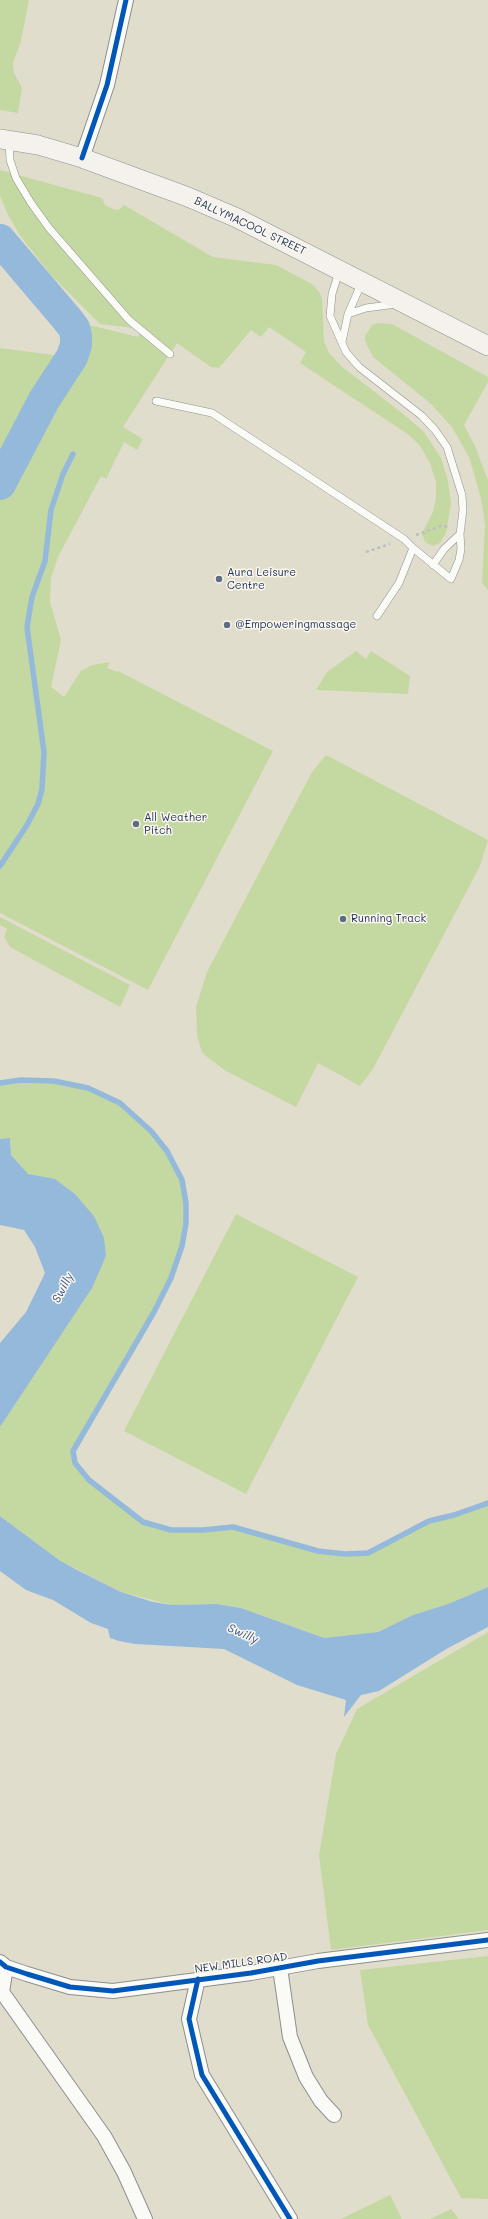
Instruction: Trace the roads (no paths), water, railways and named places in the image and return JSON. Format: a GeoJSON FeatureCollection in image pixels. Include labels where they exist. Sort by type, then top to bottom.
{"type":"FeatureCollection","features":[{"type":"Feature","properties":{"kind":"main road","name":"BALLYMACOOL STREET"},"geometry":{"type":"LineString","coordinates":[[4,140],[38,145],[82,158],[194,200],[363,281],[488,346]]}},
{"type":"Feature","properties":{"kind":"street"},"geometry":{"type":"LineString","coordinates":[[82,158],[108,85],[126,0]]}},
{"type":"Feature","properties":{"kind":"street","name":"NEW MILLS ROAD"},"geometry":{"type":"LineString","coordinates":[[145,2219],[124,2172],[104,2136],[2,1992],[3,1964],[70,1987],[113,1990],[280,1968],[318,1961],[488,1940]]}},
{"type":"Feature","properties":{"kind":"street"},"geometry":{"type":"LineString","coordinates":[[280,1968],[290,2037],[306,2077],[321,2100],[334,2115]]}},
{"type":"Feature","properties":{"kind":"street"},"geometry":{"type":"LineString","coordinates":[[198,1979],[190,2019],[202,2075],[290,2219]]}},
{"type":"Feature","properties":{"kind":"lane"},"geometry":{"type":"LineString","coordinates":[[4,140],[16,178],[44,222],[129,320],[170,354]]}},
{"type":"Feature","properties":{"kind":"lane"},"geometry":{"type":"LineString","coordinates":[[156,401],[212,414],[404,539],[412,548],[451,579],[459,560],[460,531],[463,510],[462,495],[454,464],[447,447],[422,416],[351,360],[330,316],[332,294],[340,270]]}},
{"type":"Feature","properties":{"kind":"lane"},"geometry":{"type":"LineString","coordinates":[[342,342],[348,314],[363,281]]}},
{"type":"Feature","properties":{"kind":"lane"},"geometry":{"type":"LineString","coordinates":[[348,314],[366,308],[406,303]]}},
{"type":"Feature","properties":{"kind":"lane"},"geometry":{"type":"LineString","coordinates":[[433,565],[444,549],[460,531]]}},
{"type":"Feature","properties":{"kind":"lane"},"geometry":{"type":"LineString","coordinates":[[377,616],[399,583],[412,548]]}},
{"type":"Feature","properties":{"kind":"water","name":"Swilly"},"geometry":{"type":"Polygon","coordinates":[[[10,1138],[11,1155],[28,1174],[55,1179],[75,1194],[94,1216],[104,1238],[106,1256],[92,1288],[0,1427],[0,1343],[26,1312],[45,1273],[35,1247],[24,1230],[0,1225],[0,1139],[10,1138]]]}},
{"type":"Feature","properties":{"kind":"water","name":"Swilly"},"geometry":{"type":"Polygon","coordinates":[[[0,1516],[59,1560],[121,1592],[153,1602],[172,1605],[216,1604],[241,1608],[324,1638],[378,1632],[413,1615],[448,1604],[488,1587],[488,1627],[448,1648],[379,1691],[361,1695],[344,1717],[346,1700],[297,1685],[224,1649],[135,1644],[119,1641],[110,1638],[108,1629],[91,1623],[53,1600],[26,1590],[0,1571],[0,1516]]]}},
{"type":"Feature","properties":{"kind":"waterway"},"geometry":{"type":"LineString","coordinates":[[0,240],[67,319],[74,328],[76,336],[76,345],[72,357],[44,400],[0,484]]}},
{"type":"Feature","properties":{"kind":"waterway"},"geometry":{"type":"LineString","coordinates":[[0,866],[27,825],[38,804],[42,789],[44,752],[27,627],[32,597],[45,561],[51,510],[63,474],[73,454]]}},
{"type":"Feature","properties":{"kind":"waterway"},"geometry":{"type":"LineString","coordinates":[[0,1083],[21,1080],[54,1081],[88,1088],[120,1103],[151,1131],[167,1151],[182,1180],[186,1203],[186,1223],[182,1246],[171,1278],[154,1312],[73,1451],[75,1463],[89,1480],[143,1522],[171,1530],[203,1530],[233,1527],[318,1551],[345,1554],[368,1553],[429,1521],[454,1515],[488,1503]]}},
{"type":"Feature","properties":{"kind":"place","name":"Aura Leisure Centre"},"geometry":{"type":"Point","coordinates":[219,579]}},
{"type":"Feature","properties":{"kind":"place","name":"@Empoweringmassage"},"geometry":{"type":"Point","coordinates":[227,625]}},
{"type":"Feature","properties":{"kind":"place","name":"All Weather Pitch"},"geometry":{"type":"Point","coordinates":[136,824]}},
{"type":"Feature","properties":{"kind":"place","name":"Running Track"},"geometry":{"type":"Point","coordinates":[343,919]}}]}
